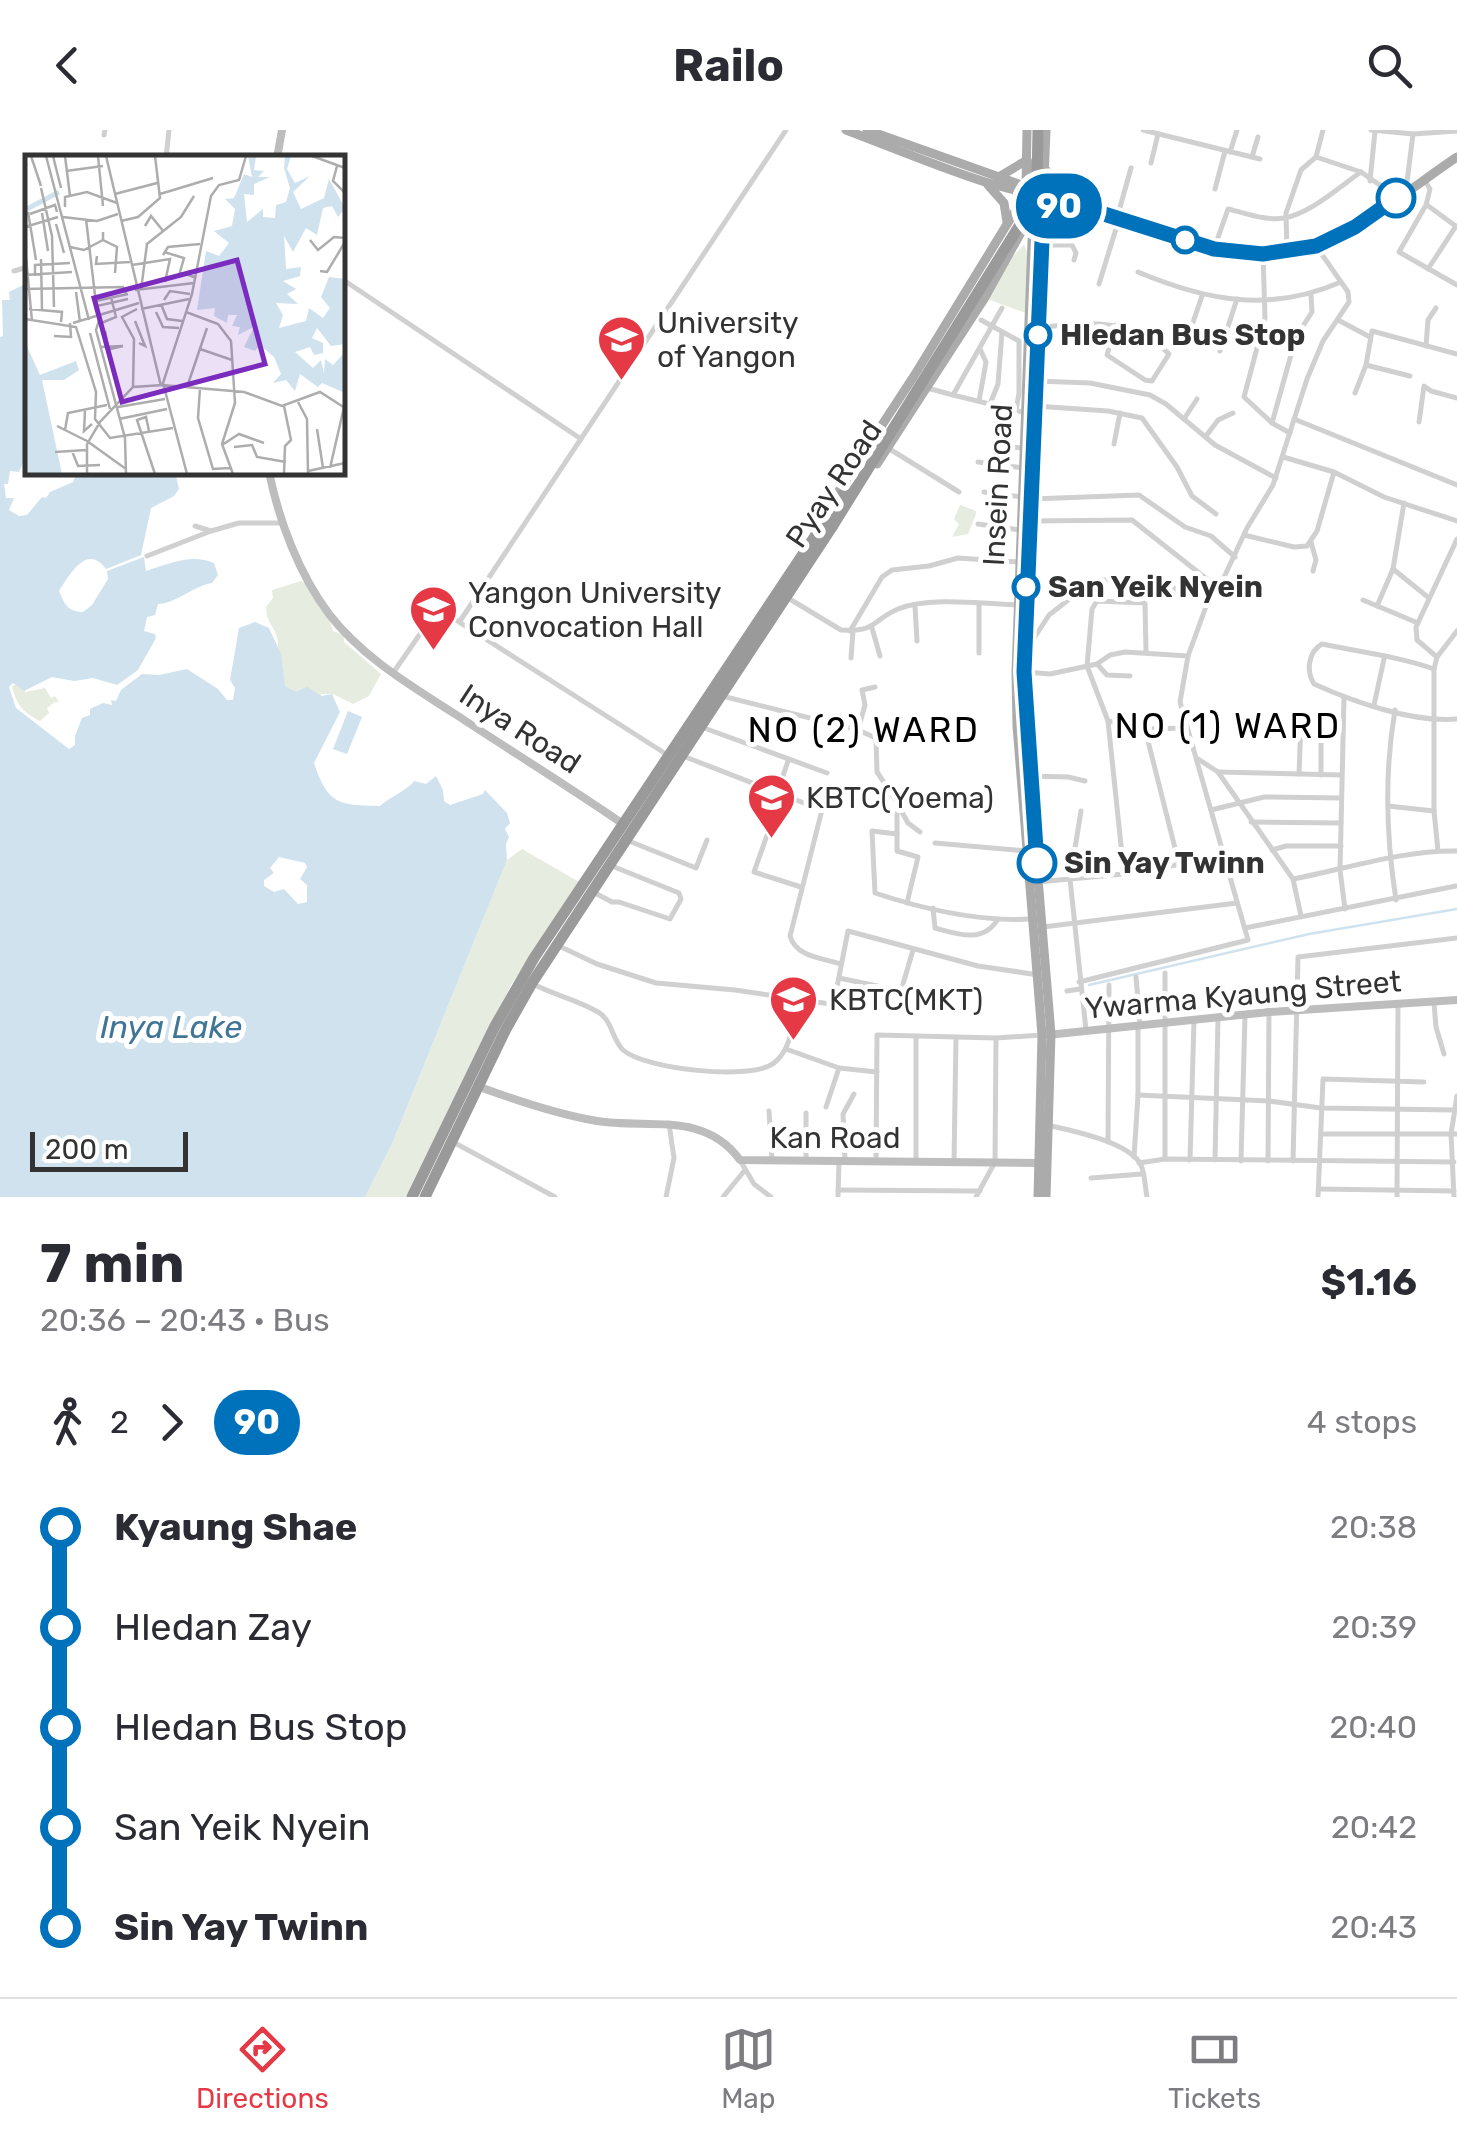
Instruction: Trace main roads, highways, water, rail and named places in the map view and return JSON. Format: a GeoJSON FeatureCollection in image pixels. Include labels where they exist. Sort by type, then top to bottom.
{"type":"FeatureCollection","features":[{"type":"Feature","properties":{"kind":"highway","name":"Pyay Road"},"geometry":{"type":"LineString","coordinates":[[675,756],[701,728],[788,598],[1021,223],[1037,181],[1036,130]]}},
{"type":"Feature","properties":{"kind":"highway","name":"Pyay Road"},"geometry":{"type":"LineString","coordinates":[[675,756],[1020,209],[1030,180],[1036,130]]}},
{"type":"Feature","properties":{"kind":"highway"},"geometry":{"type":"LineString","coordinates":[[425,1197],[516,988],[592,891],[675,756]]}},
{"type":"Feature","properties":{"kind":"highway"},"geometry":{"type":"LineString","coordinates":[[480,1070],[623,824],[675,756]]}},
{"type":"Feature","properties":{"kind":"highway"},"geometry":{"type":"LineString","coordinates":[[412,1197],[474,1084]]}},
{"type":"Feature","properties":{"kind":"main road"},"geometry":{"type":"LineString","coordinates":[[278,155],[282,130]]}},
{"type":"Feature","properties":{"kind":"main road"},"geometry":{"type":"LineString","coordinates":[[846,130],[994,188],[1008,217],[1005,229]]}},
{"type":"Feature","properties":{"kind":"main road"},"geometry":{"type":"LineString","coordinates":[[867,130],[1040,196],[1214,249],[1263,254],[1316,246],[1355,227],[1457,157]]}},
{"type":"Feature","properties":{"kind":"main road","name":"Pyay Road"},"geometry":{"type":"LineString","coordinates":[[809,547],[821,518],[1005,229],[1025,189],[1027,160],[1036,130]]}},
{"type":"Feature","properties":{"kind":"main road","name":"Pyay Road"},"geometry":{"type":"LineString","coordinates":[[812,560],[830,540],[1018,240],[1040,196],[1045,161],[1036,130]]}},
{"type":"Feature","properties":{"kind":"main road"},"geometry":{"type":"LineString","coordinates":[[997,178],[1027,160]]}},
{"type":"Feature","properties":{"kind":"main road","name":"Pyay Road"},"geometry":{"type":"LineString","coordinates":[[1027,160],[1040,196]]}},
{"type":"Feature","properties":{"kind":"main road"},"geometry":{"type":"LineString","coordinates":[[1045,161],[1054,186],[1082,207]]}},
{"type":"Feature","properties":{"kind":"main road"},"geometry":{"type":"LineString","coordinates":[[982,181],[1025,189]]}},
{"type":"Feature","properties":{"kind":"main road","name":"Insein Road"},"geometry":{"type":"LineString","coordinates":[[1040,196],[1043,217],[1032,256],[1025,410],[1024,468],[1030,521],[1024,672],[1034,919],[1047,1035],[1042,1086],[1045,1125]]}},
{"type":"Feature","properties":{"kind":"main road","name":"Insein Road"},"geometry":{"type":"LineString","coordinates":[[1040,196],[1036,381],[1025,410],[1027,498],[1020,530],[1017,726],[1028,851],[1043,928],[1046,1197]]}},
{"type":"Feature","properties":{"kind":"main road"},"geometry":{"type":"LineString","coordinates":[[1043,217],[1058,206],[1082,207]]}},
{"type":"Feature","properties":{"kind":"main road"},"geometry":{"type":"LineString","coordinates":[[1018,240],[1037,243]]}},
{"type":"Feature","properties":{"kind":"main road"},"geometry":{"type":"LineString","coordinates":[[974,278],[991,286]]}},
{"type":"Feature","properties":{"kind":"main road","name":"Inya Road"},"geometry":{"type":"LineString","coordinates":[[270,475],[283,523],[303,570],[328,612],[354,640],[393,674],[623,824]]}},
{"type":"Feature","properties":{"kind":"main road"},"geometry":{"type":"LineString","coordinates":[[626,840],[623,824],[640,818]]}},
{"type":"Feature","properties":{"kind":"main road"},"geometry":{"type":"LineString","coordinates":[[1452,1000],[1457,991]]}},
{"type":"Feature","properties":{"kind":"main road","name":"Ywarma Kyaung Street"},"geometry":{"type":"LineString","coordinates":[[1047,1035],[1269,1012],[1452,1000]]}},
{"type":"Feature","properties":{"kind":"main road","name":"Kan Road"},"geometry":{"type":"LineString","coordinates":[[474,1084],[598,1121],[700,1129],[721,1138],[740,1160],[1044,1163]]}},
{"type":"Feature","properties":{"kind":"main road","name":"Insein Road"},"geometry":{"type":"LineString","coordinates":[[1038,1197],[1044,1163]]}},
{"type":"Feature","properties":{"kind":"water","name":"Inya Lake"},"geometry":{"type":"Polygon","coordinates":[[[25,284],[25,458],[19,472],[10,471],[8,484],[4,484],[6,498],[14,498],[9,510],[19,516],[27,515],[42,497],[73,482],[76,475],[173,475],[179,489],[151,508],[141,555],[106,569],[99,562],[86,560],[59,591],[65,604],[83,612],[108,579],[107,571],[144,557],[146,571],[197,559],[214,563],[218,575],[212,583],[158,604],[155,615],[147,617],[144,631],[156,638],[138,670],[117,685],[93,678],[74,681],[52,677],[24,691],[13,683],[9,687],[16,708],[69,749],[75,745],[82,718],[90,715],[90,709],[103,703],[112,705],[111,700],[116,701],[121,690],[142,674],[187,669],[218,689],[227,700],[233,700],[235,688],[230,680],[239,628],[255,622],[269,628],[281,654],[285,686],[296,692],[307,687],[322,696],[332,694],[340,712],[314,763],[330,795],[354,805],[380,806],[414,781],[426,784],[436,776],[444,801],[450,805],[485,790],[507,813],[507,860],[392,1144],[365,1197],[0,1197],[0,337],[2,300],[10,300],[9,292],[25,284]],[[279,857],[264,886],[274,892],[284,889],[298,904],[307,902],[307,885],[300,879],[307,867],[305,863],[279,857]]]}},
{"type":"Feature","properties":{"kind":"water"},"geometry":{"type":"Polygon","coordinates":[[[348,711],[362,717],[347,754],[333,749],[348,711]]]}},
{"type":"Feature","properties":{"kind":"waterway"},"geometry":{"type":"LineString","coordinates":[[1089,985],[1309,934],[1457,909]]}},
{"type":"Feature","properties":{"kind":"place","name":"Hledan Bus Stop"},"geometry":{"type":"Point","coordinates":[1038,335]}},
{"type":"Feature","properties":{"kind":"place","name":"University of Yangon"},"geometry":{"type":"Point","coordinates":[622,382]}},
{"type":"Feature","properties":{"kind":"place","name":"San Yeik Nyein"},"geometry":{"type":"Point","coordinates":[1026,587]}},
{"type":"Feature","properties":{"kind":"place","name":"Yangon University Convocation Hall"},"geometry":{"type":"Point","coordinates":[433,652]}},
{"type":"Feature","properties":{"kind":"place","name":"KBTC(Yoema)"},"geometry":{"type":"Point","coordinates":[771,840]}},
{"type":"Feature","properties":{"kind":"place","name":"Sin Yay Twinn"},"geometry":{"type":"Point","coordinates":[1037,863]}},
{"type":"Feature","properties":{"kind":"place","name":"KBTC(MKT)"},"geometry":{"type":"Point","coordinates":[794,1042]}},
{"type":"Feature","properties":{"kind":"district","name":"NO (1) WARD"},"geometry":{"type":"Point","coordinates":[1228,726]}},
{"type":"Feature","properties":{"kind":"district","name":"NO (2) WARD"},"geometry":{"type":"Point","coordinates":[864,730]}}]}
